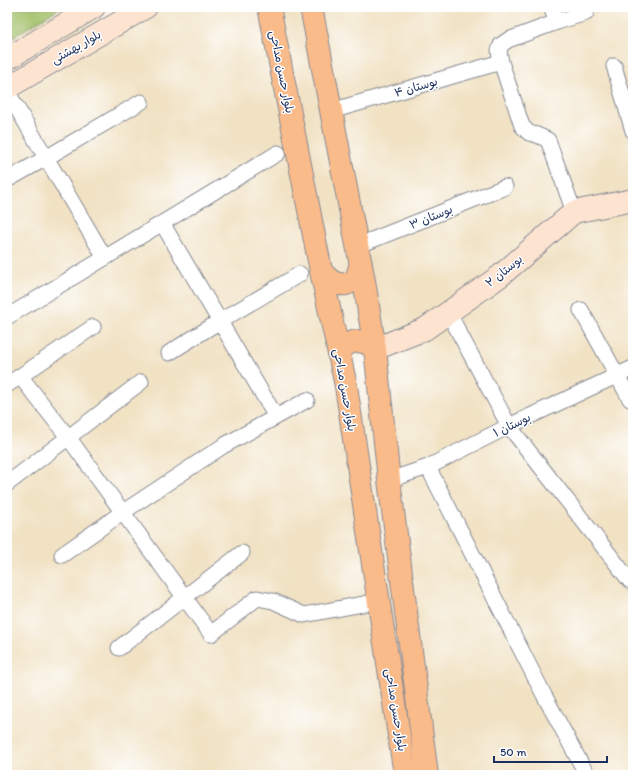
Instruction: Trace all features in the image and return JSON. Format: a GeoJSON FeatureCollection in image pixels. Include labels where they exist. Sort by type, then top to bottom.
{"type":"FeatureCollection","features":[{"type":"Feature","properties":{"kind":"main road","name":"بلوار حسن مداحی"},"geometry":{"type":"LineString","coordinates":[[269,7],[311,273],[339,356],[346,386],[405,775]]}},
{"type":"Feature","properties":{"kind":"main road","name":"بلوار حسن مداحی"},"geometry":{"type":"LineString","coordinates":[[310,7],[359,255],[375,349],[389,480],[427,775]]}},
{"type":"Feature","properties":{"kind":"main road"},"geometry":{"type":"LineString","coordinates":[[311,273],[328,278],[334,283],[349,284],[355,280],[358,274],[359,255]]}},
{"type":"Feature","properties":{"kind":"main road"},"geometry":{"type":"LineString","coordinates":[[339,356],[342,349],[351,342],[358,341],[366,343],[375,349]]}},
{"type":"Feature","properties":{"kind":"street","name":"بلوار بهشتی"},"geometry":{"type":"LineString","coordinates":[[7,59],[94,7]]}},
{"type":"Feature","properties":{"kind":"street","name":"بلوار بهشتی"},"geometry":{"type":"LineString","coordinates":[[7,89],[146,7]]}},
{"type":"Feature","properties":{"kind":"street"},"geometry":{"type":"LineString","coordinates":[[552,7],[557,22]]}},
{"type":"Feature","properties":{"kind":"street"},"geometry":{"type":"LineString","coordinates":[[574,212],[548,140],[529,133],[522,126],[501,62],[499,51],[501,45],[508,40],[586,12]]}},
{"type":"Feature","properties":{"kind":"street","name":"بوستان ۴"},"geometry":{"type":"LineString","coordinates":[[331,111],[501,62]]}},
{"type":"Feature","properties":{"kind":"street"},"geometry":{"type":"LineString","coordinates":[[614,66],[633,131]]}},
{"type":"Feature","properties":{"kind":"street"},"geometry":{"type":"LineString","coordinates":[[7,89],[105,258]]}},
{"type":"Feature","properties":{"kind":"street"},"geometry":{"type":"LineString","coordinates":[[7,180],[141,102]]}},
{"type":"Feature","properties":{"kind":"street"},"geometry":{"type":"LineString","coordinates":[[7,317],[278,153]]}},
{"type":"Feature","properties":{"kind":"street","name":"بوستان ۳"},"geometry":{"type":"LineString","coordinates":[[359,255],[505,187]]}},
{"type":"Feature","properties":{"kind":"street","name":"بوستان ۲"},"geometry":{"type":"LineString","coordinates":[[375,349],[425,329],[500,276],[574,212],[633,200]]}},
{"type":"Feature","properties":{"kind":"street"},"geometry":{"type":"LineString","coordinates":[[162,223],[276,418]]}},
{"type":"Feature","properties":{"kind":"street"},"geometry":{"type":"LineString","coordinates":[[169,353],[220,321],[311,273]]}},
{"type":"Feature","properties":{"kind":"street"},"geometry":{"type":"LineString","coordinates":[[581,310],[630,399]]}},
{"type":"Feature","properties":{"kind":"street"},"geometry":{"type":"LineString","coordinates":[[448,312],[509,426],[630,581]]}},
{"type":"Feature","properties":{"kind":"street"},"geometry":{"type":"LineString","coordinates":[[7,385],[93,327]]}},
{"type":"Feature","properties":{"kind":"street","name":"بوستان ۱"},"geometry":{"type":"LineString","coordinates":[[389,480],[428,467],[509,426],[633,368]]}},
{"type":"Feature","properties":{"kind":"street"},"geometry":{"type":"LineString","coordinates":[[20,376],[68,437],[211,634],[257,598],[273,600],[304,615],[379,601]]}},
{"type":"Feature","properties":{"kind":"street"},"geometry":{"type":"LineString","coordinates":[[7,484],[141,382]]}},
{"type":"Feature","properties":{"kind":"street"},"geometry":{"type":"LineString","coordinates":[[62,555],[123,512],[223,446],[308,400]]}},
{"type":"Feature","properties":{"kind":"street"},"geometry":{"type":"LineString","coordinates":[[428,467],[544,695],[587,775]]}},
{"type":"Feature","properties":{"kind":"street"},"geometry":{"type":"LineString","coordinates":[[119,648],[242,553]]}},
{"type":"Feature","properties":{"kind":"green space"},"geometry":{"type":"Polygon","coordinates":[[[7,7],[61,7],[7,41],[7,7]]]}}]}
